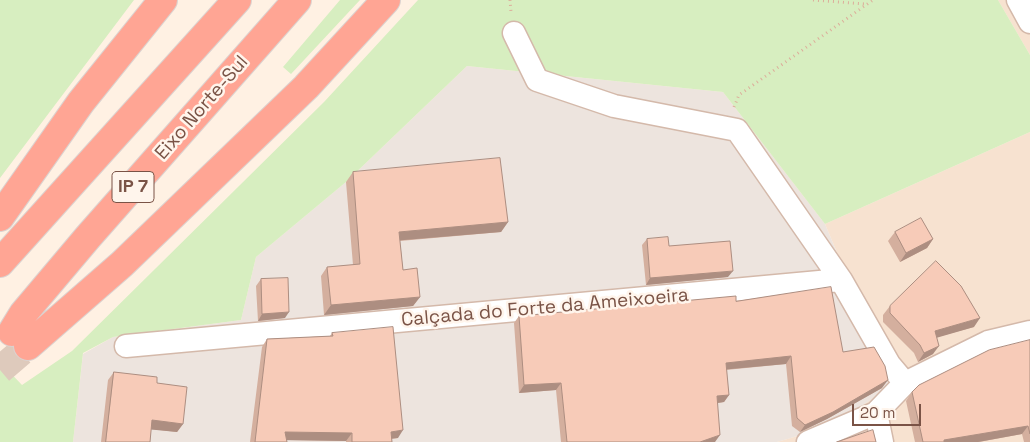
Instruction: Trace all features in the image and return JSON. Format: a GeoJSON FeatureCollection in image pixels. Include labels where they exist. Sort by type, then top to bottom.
{"type":"FeatureCollection","features":[{"type":"Feature","properties":{"kind":"highway"},"geometry":{"type":"LineString","coordinates":[[0,218],[81,102],[163,0]]}},
{"type":"Feature","properties":{"kind":"highway","name":"Eixo Norte-Sul"},"geometry":{"type":"LineString","coordinates":[[297,0],[88,237],[24,314],[20,339],[122,264],[306,87],[386,0]]}},
{"type":"Feature","properties":{"kind":"highway","name":"IP 7"},"geometry":{"type":"LineString","coordinates":[[0,263],[230,8]]}},
{"type":"Feature","properties":{"kind":"street"},"geometry":{"type":"LineString","coordinates":[[1018,0],[1030,22]]}},
{"type":"Feature","properties":{"kind":"street"},"geometry":{"type":"LineString","coordinates":[[514,33],[538,80],[614,106],[737,130],[841,280],[889,364],[905,384]]}},
{"type":"Feature","properties":{"kind":"street","name":"Calçada do Forte da Ameixoeira"},"geometry":{"type":"LineString","coordinates":[[126,346],[841,280]]}},
{"type":"Feature","properties":{"kind":"street"},"geometry":{"type":"LineString","coordinates":[[808,442],[876,413],[905,384],[988,342],[1030,332]]}},
{"type":"Feature","properties":{"kind":"street"},"geometry":{"type":"LineString","coordinates":[[876,413],[882,442]]}},
{"type":"Feature","properties":{"kind":"path"},"geometry":{"type":"LineString","coordinates":[[813,0],[865,4]]}},
{"type":"Feature","properties":{"kind":"path"},"geometry":{"type":"LineString","coordinates":[[737,130],[734,106],[739,96],[873,0]]}},
{"type":"Feature","properties":{"kind":"shaded area"},"geometry":{"type":"Polygon","coordinates":[[[998,0],[1030,0],[1030,55],[998,0]]]}},
{"type":"Feature","properties":{"kind":"shaded area"},"geometry":{"type":"Polygon","coordinates":[[[467,66],[723,92],[825,224],[893,386],[828,427],[777,442],[73,442],[83,354],[113,337],[241,320],[256,257],[346,182],[467,66]]]}},
{"type":"Feature","properties":{"kind":"shaded area"},"geometry":{"type":"Polygon","coordinates":[[[1030,132],[1030,442],[777,442],[828,427],[893,385],[825,224],[1030,132]]]}},
{"type":"Feature","properties":{"kind":"green space"},"geometry":{"type":"Polygon","coordinates":[[[0,0],[134,0],[0,178],[0,0]]]}},
{"type":"Feature","properties":{"kind":"green space"},"geometry":{"type":"Polygon","coordinates":[[[340,0],[360,0],[291,74],[283,67],[340,0]]]}},
{"type":"Feature","properties":{"kind":"green space"},"geometry":{"type":"Polygon","coordinates":[[[418,0],[998,0],[1030,55],[1030,132],[825,224],[723,92],[467,66],[346,182],[256,257],[241,320],[113,337],[83,353],[73,442],[0,442],[0,362],[22,385],[72,351],[324,102],[418,0]]]}},
{"type":"Feature","properties":{"kind":"building"},"geometry":{"type":"Polygon","coordinates":[[[500,158],[508,222],[399,232],[403,270],[417,268],[420,297],[331,305],[327,267],[360,264],[353,172],[500,158]]]}},
{"type":"Feature","properties":{"kind":"building"},"geometry":{"type":"Polygon","coordinates":[[[921,218],[933,239],[906,253],[895,232],[921,218]]]}},
{"type":"Feature","properties":{"kind":"building"},"geometry":{"type":"Polygon","coordinates":[[[668,237],[669,246],[730,241],[733,271],[650,278],[647,239],[668,237]]]}},
{"type":"Feature","properties":{"kind":"building"},"geometry":{"type":"Polygon","coordinates":[[[936,261],[961,286],[980,318],[935,331],[939,346],[924,353],[920,345],[890,313],[890,306],[936,261]]]}},
{"type":"Feature","properties":{"kind":"building"},"geometry":{"type":"Polygon","coordinates":[[[288,278],[289,312],[262,314],[261,279],[288,278]]]}},
{"type":"Feature","properties":{"kind":"building"},"geometry":{"type":"Polygon","coordinates":[[[831,287],[843,352],[874,347],[885,366],[888,380],[833,412],[805,425],[797,418],[791,356],[726,363],[729,395],[717,396],[720,435],[700,442],[567,442],[561,383],[524,385],[519,316],[736,296],[736,301],[831,287]]]}},
{"type":"Feature","properties":{"kind":"building"},"geometry":{"type":"Polygon","coordinates":[[[393,327],[403,430],[391,432],[392,442],[352,442],[352,433],[285,432],[287,442],[255,442],[267,339],[333,336],[332,333],[393,327]]]}},
{"type":"Feature","properties":{"kind":"building"},"geometry":{"type":"Polygon","coordinates":[[[1030,340],[1030,434],[1028,426],[944,440],[944,442],[923,442],[912,392],[919,385],[989,350],[1030,340]]]}},
{"type":"Feature","properties":{"kind":"building"},"geometry":{"type":"Polygon","coordinates":[[[114,372],[157,377],[157,383],[187,387],[183,424],[152,420],[150,442],[106,442],[114,372]]]}},
{"type":"Feature","properties":{"kind":"building"},"geometry":{"type":"Polygon","coordinates":[[[873,430],[876,442],[837,442],[873,430]]]}},
{"type":"Feature","properties":{"kind":"tunnel"},"geometry":{"type":"LineString","coordinates":[[0,370],[28,346]]}}]}
